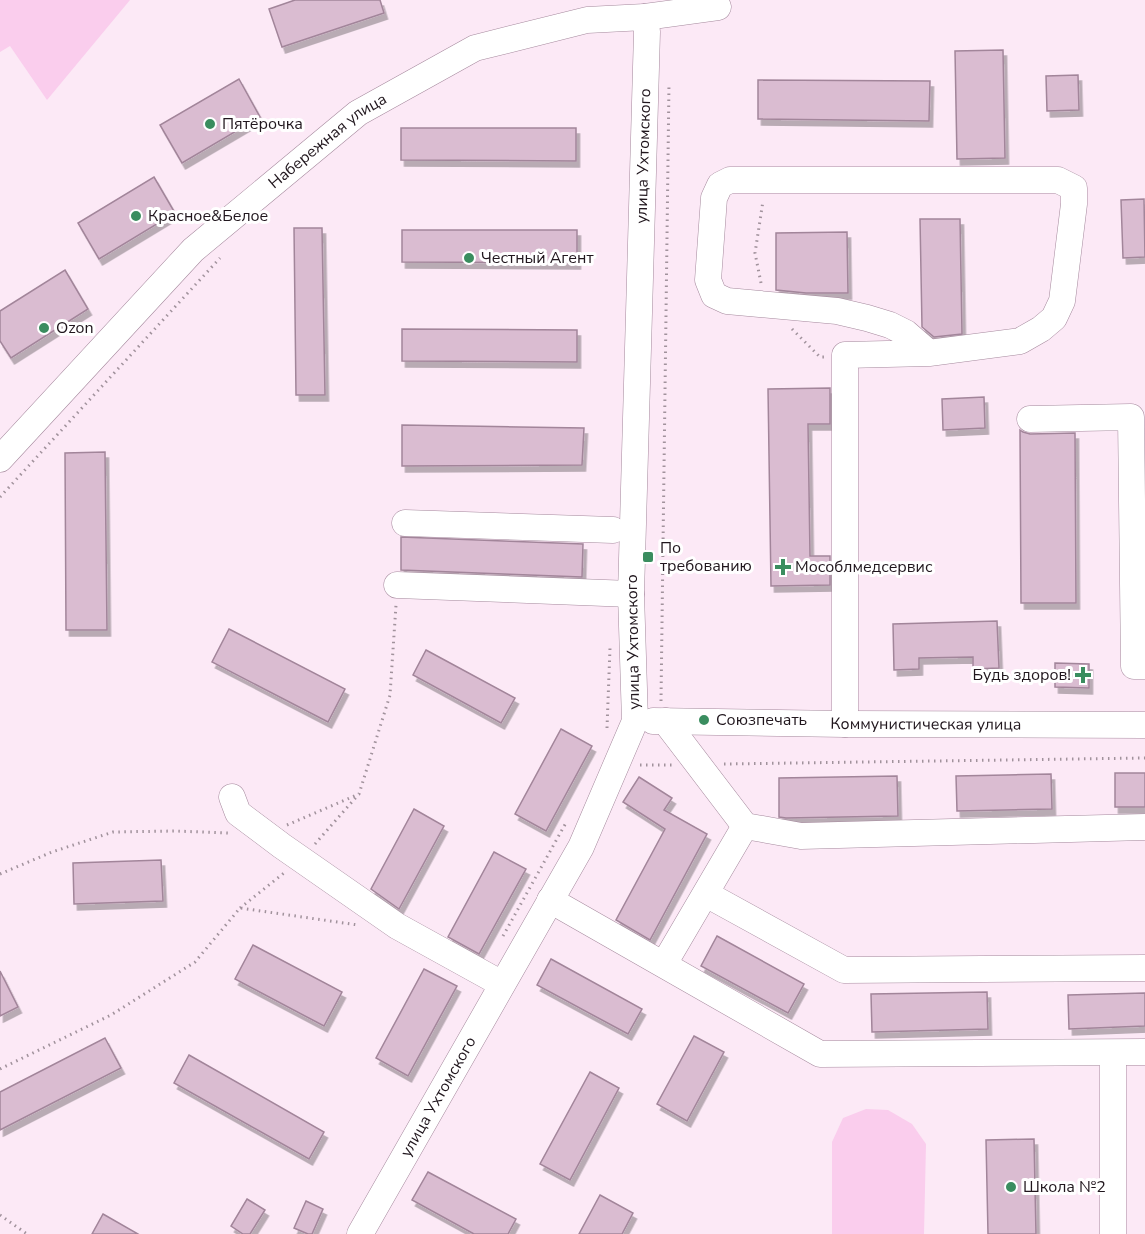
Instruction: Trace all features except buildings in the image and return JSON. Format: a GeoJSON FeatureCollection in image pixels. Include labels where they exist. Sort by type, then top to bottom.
{"type":"FeatureCollection","features":[{"type":"Feature","properties":{"kind":"street","name":"Набережная улица"},"geometry":{"type":"LineString","coordinates":[[0,459],[193,250],[358,113],[475,48],[586,10],[645,17],[718,7]]}},
{"type":"Feature","properties":{"kind":"street","name":"улица Ухтомского"},"geometry":{"type":"LineString","coordinates":[[360,1234],[581,847],[635,721],[631,594],[647,32],[645,17]]}},
{"type":"Feature","properties":{"kind":"street"},"geometry":{"type":"LineString","coordinates":[[845,724],[845,356],[929,353],[1020,341],[1041,329],[1054,318],[1062,301],[1074,188],[1058,180],[730,180],[720,185],[714,198],[708,280],[714,295],[727,301],[837,311],[867,318],[906,333],[929,353]]}},
{"type":"Feature","properties":{"kind":"street"},"geometry":{"type":"LineString","coordinates":[[1030,419],[1131,417],[1134,666],[1145,666]]}},
{"type":"Feature","properties":{"kind":"street"},"geometry":{"type":"LineString","coordinates":[[405,523],[613,530]]}},
{"type":"Feature","properties":{"kind":"street"},"geometry":{"type":"LineString","coordinates":[[397,585],[631,594]]}},
{"type":"Feature","properties":{"kind":"street"},"geometry":{"type":"LineString","coordinates":[[663,716],[745,826],[801,836],[1145,827]]}},
{"type":"Feature","properties":{"kind":"street","name":"Коммунистическая улица"},"geometry":{"type":"LineString","coordinates":[[635,721],[663,716],[845,724],[1145,725]]}},
{"type":"Feature","properties":{"kind":"street"},"geometry":{"type":"LineString","coordinates":[[232,797],[238,813],[397,926],[502,984]]}},
{"type":"Feature","properties":{"kind":"street"},"geometry":{"type":"LineString","coordinates":[[664,964],[745,826]]}},
{"type":"Feature","properties":{"kind":"street"},"geometry":{"type":"LineString","coordinates":[[706,894],[844,970],[1145,968]]}},
{"type":"Feature","properties":{"kind":"street"},"geometry":{"type":"LineString","coordinates":[[550,900],[820,1054],[1145,1052]]}},
{"type":"Feature","properties":{"kind":"street"},"geometry":{"type":"LineString","coordinates":[[1113,1053],[1113,1234]]}},
{"type":"Feature","properties":{"kind":"path"},"geometry":{"type":"LineString","coordinates":[[663,716],[669,80]]}},
{"type":"Feature","properties":{"kind":"path"},"geometry":{"type":"LineString","coordinates":[[754,252],[763,207],[762,180]]}},
{"type":"Feature","properties":{"kind":"path"},"geometry":{"type":"LineString","coordinates":[[0,497],[223,255]]}},
{"type":"Feature","properties":{"kind":"path"},"geometry":{"type":"LineString","coordinates":[[266,834],[359,794],[390,695],[397,585]]}},
{"type":"Feature","properties":{"kind":"path"},"geometry":{"type":"LineString","coordinates":[[607,728],[610,638]]}},
{"type":"Feature","properties":{"kind":"path"},"geometry":{"type":"LineString","coordinates":[[638,765],[1145,758]]}},
{"type":"Feature","properties":{"kind":"path"},"geometry":{"type":"LineString","coordinates":[[0,874],[52,852],[113,832],[232,833]]}},
{"type":"Feature","properties":{"kind":"path"},"geometry":{"type":"LineString","coordinates":[[0,1069],[111,1015],[195,962],[240,908],[363,926]]}},
{"type":"Feature","properties":{"kind":"path"},"geometry":{"type":"LineString","coordinates":[[0,1215],[27,1234]]}},
{"type":"Feature","properties":{"kind":"shaded area"},"geometry":{"type":"Polygon","coordinates":[[[0,0],[130,0],[47,100],[10,46],[0,52],[0,0]]]}},
{"type":"Feature","properties":{"kind":"shaded area"},"geometry":{"type":"Polygon","coordinates":[[[866,1109],[888,1110],[912,1124],[926,1144],[924,1234],[832,1234],[832,1142],[843,1118],[866,1109]]]}},
{"type":"Feature","properties":{"kind":"place","name":"Пятёрочка"},"geometry":{"type":"Point","coordinates":[210,124]}},
{"type":"Feature","properties":{"kind":"place","name":"Красное&Белое"},"geometry":{"type":"Point","coordinates":[136,216]}},
{"type":"Feature","properties":{"kind":"place","name":"Честный Агент"},"geometry":{"type":"Point","coordinates":[469,258]}},
{"type":"Feature","properties":{"kind":"place","name":"Ozon"},"geometry":{"type":"Point","coordinates":[44,328]}},
{"type":"Feature","properties":{"kind":"place","name":"По требованию"},"geometry":{"type":"Point","coordinates":[648,557]}},
{"type":"Feature","properties":{"kind":"place","name":"Мособлмедсервис"},"geometry":{"type":"Point","coordinates":[783,567]}},
{"type":"Feature","properties":{"kind":"place","name":"Будь здоров!"},"geometry":{"type":"Point","coordinates":[1083,675]}},
{"type":"Feature","properties":{"kind":"place","name":"Союзпечать"},"geometry":{"type":"Point","coordinates":[704,720]}},
{"type":"Feature","properties":{"kind":"place","name":"Школа №2"},"geometry":{"type":"Point","coordinates":[1011,1187]}}]}
